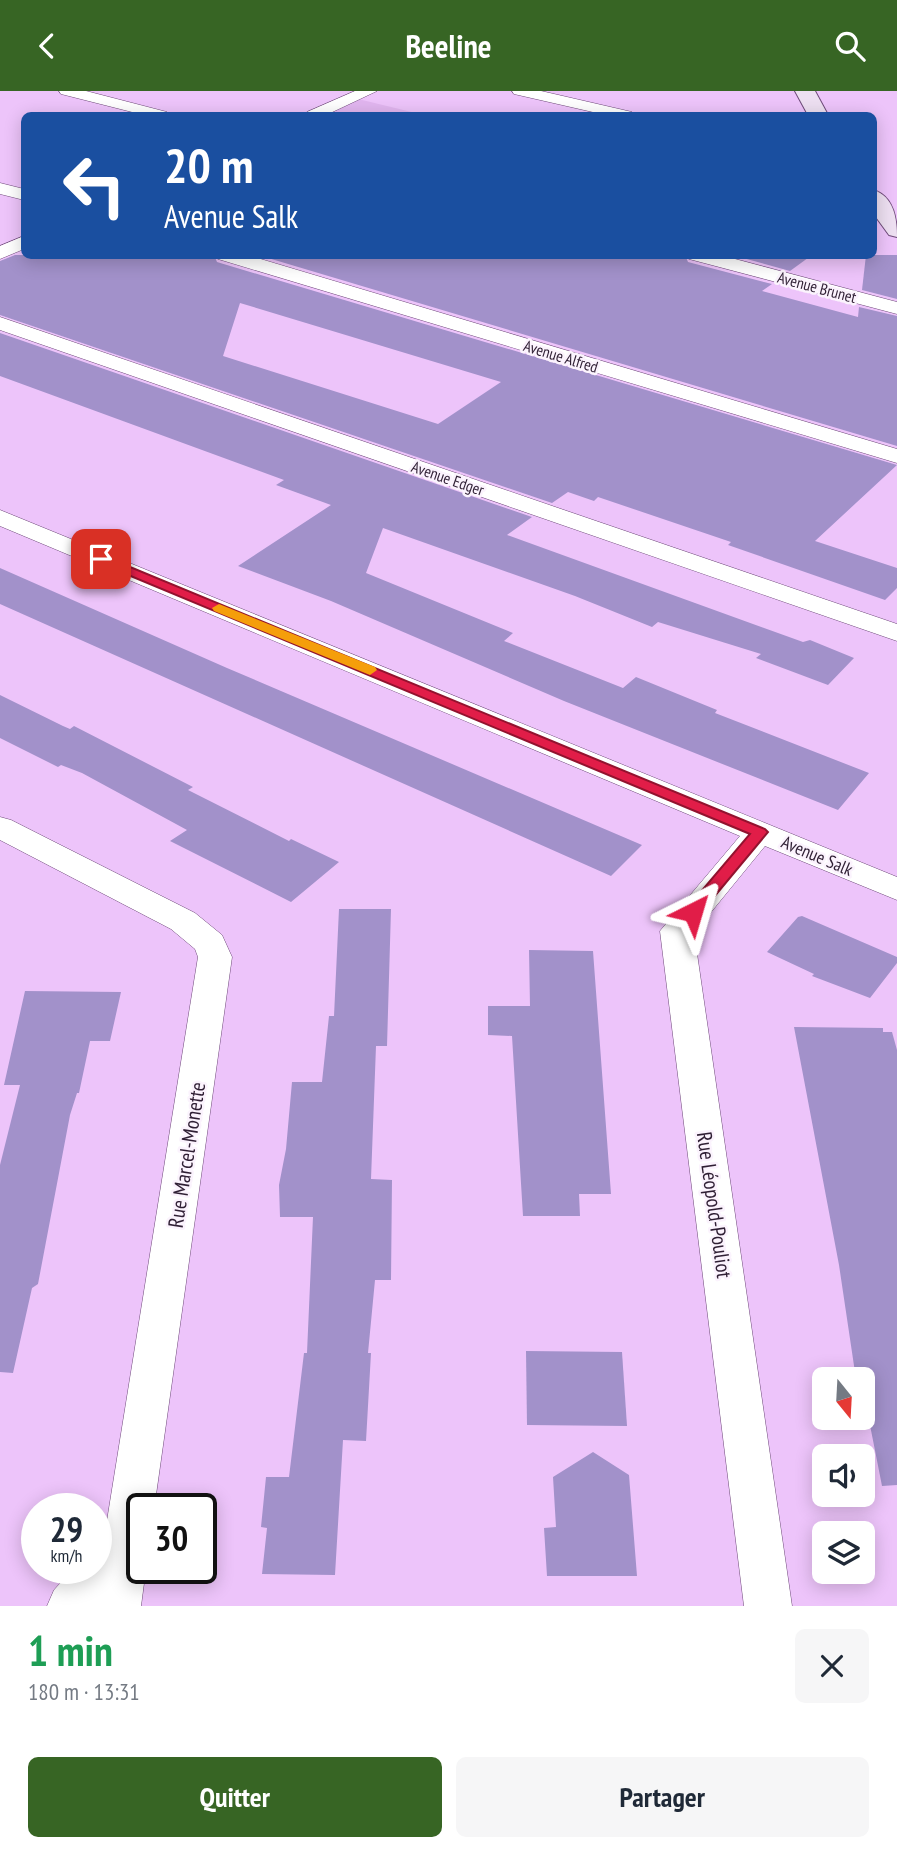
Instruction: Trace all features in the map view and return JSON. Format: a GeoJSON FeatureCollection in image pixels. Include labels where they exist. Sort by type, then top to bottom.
{"type":"FeatureCollection","features":[{"type":"Feature","properties":{"kind":"street"},"geometry":{"type":"LineString","coordinates":[[67,91],[149,112]]}},
{"type":"Feature","properties":{"kind":"street"},"geometry":{"type":"LineString","coordinates":[[320,112],[369,91]]}},
{"type":"Feature","properties":{"kind":"street"},"geometry":{"type":"LineString","coordinates":[[520,91],[613,112]]}},
{"type":"Feature","properties":{"kind":"street"},"geometry":{"type":"LineString","coordinates":[[805,91],[816,112]]}},
{"type":"Feature","properties":{"kind":"street"},"geometry":{"type":"LineString","coordinates":[[0,188],[21,194]]}},
{"type":"Feature","properties":{"kind":"street"},"geometry":{"type":"LineString","coordinates":[[877,202],[897,230]]}},
{"type":"Feature","properties":{"kind":"street"},"geometry":{"type":"LineString","coordinates":[[0,253],[21,243]]}},
{"type":"Feature","properties":{"kind":"street","name":"Avenue Alfred"},"geometry":{"type":"LineString","coordinates":[[238,259],[897,456]]}},
{"type":"Feature","properties":{"kind":"street","name":"Avenue Brunet"},"geometry":{"type":"LineString","coordinates":[[711,259],[897,308]]}},
{"type":"Feature","properties":{"kind":"street","name":"Avenue Edger"},"geometry":{"type":"LineString","coordinates":[[0,323],[897,633]]}},
{"type":"Feature","properties":{"kind":"street","name":"Avenue Salk"},"geometry":{"type":"LineString","coordinates":[[0,517],[897,889]]}},
{"type":"Feature","properties":{"kind":"street","name":"Rue Marcel-Monette"},"geometry":{"type":"LineString","coordinates":[[0,827],[183,921],[210,943],[215,957],[134,1493]]}},
{"type":"Feature","properties":{"kind":"street","name":"Rue Léopold-Pouliot"},"geometry":{"type":"LineString","coordinates":[[760,832],[677,932],[768,1606]]}},
{"type":"Feature","properties":{"kind":"street"},"geometry":{"type":"LineString","coordinates":[[71,1606],[126,1543]]}},
{"type":"Feature","properties":{"kind":"street","name":"Rue Marcel-Monette"},"geometry":{"type":"LineString","coordinates":[[117,1606],[126,1548]]}},
{"type":"Feature","properties":{"kind":"shaded area"},"geometry":{"type":"Polygon","coordinates":[[[354,98],[412,112],[320,112],[354,98]]]}},
{"type":"Feature","properties":{"kind":"building"},"geometry":{"type":"Polygon","coordinates":[[[15,255],[21,255],[21,259],[216,259],[217,262],[897,465],[815,541],[897,568],[897,588],[885,600],[728,545],[731,542],[598,497],[594,501],[568,492],[552,503],[0,315],[0,261],[15,255]],[[240,303],[223,356],[438,424],[501,382],[240,303]]]}},
{"type":"Feature","properties":{"kind":"building"},"geometry":{"type":"Polygon","coordinates":[[[877,255],[897,255],[897,299],[862,290],[866,259],[877,259],[877,255]]]}},
{"type":"Feature","properties":{"kind":"building"},"geometry":{"type":"Polygon","coordinates":[[[271,259],[687,259],[688,262],[772,284],[762,291],[858,317],[859,307],[897,316],[897,446],[271,259]]]}},
{"type":"Feature","properties":{"kind":"building"},"geometry":{"type":"Polygon","coordinates":[[[746,259],[806,259],[790,271],[746,259]]]}},
{"type":"Feature","properties":{"kind":"building"},"geometry":{"type":"Polygon","coordinates":[[[0,333],[532,517],[507,535],[803,642],[810,640],[854,658],[828,685],[756,658],[761,654],[658,622],[652,627],[575,596],[383,528],[366,573],[513,633],[504,641],[623,688],[636,677],[717,710],[715,713],[869,773],[838,810],[564,701],[331,601],[238,566],[331,505],[276,485],[284,480],[0,376],[0,333]]]}},
{"type":"Feature","properties":{"kind":"building"},"geometry":{"type":"Polygon","coordinates":[[[0,568],[642,845],[611,876],[0,604],[0,568]]]}},
{"type":"Feature","properties":{"kind":"building"},"geometry":{"type":"Polygon","coordinates":[[[0,695],[70,729],[74,726],[193,787],[188,790],[289,841],[291,839],[339,862],[291,902],[170,841],[187,830],[82,773],[61,765],[58,767],[0,738],[0,695]]]}},
{"type":"Feature","properties":{"kind":"building"},"geometry":{"type":"Polygon","coordinates":[[[339,909],[391,909],[387,1046],[376,1046],[371,1179],[392,1180],[391,1280],[375,1280],[368,1353],[371,1353],[366,1441],[343,1440],[335,1575],[262,1574],[267,1528],[261,1527],[266,1477],[289,1477],[304,1353],[307,1353],[313,1217],[280,1217],[279,1185],[286,1149],[292,1082],[322,1082],[329,1016],[334,1016],[339,909]]]}},
{"type":"Feature","properties":{"kind":"building"},"geometry":{"type":"Polygon","coordinates":[[[802,916],[897,957],[897,963],[870,998],[812,976],[814,974],[767,952],[798,917],[802,916]]]}},
{"type":"Feature","properties":{"kind":"building"},"geometry":{"type":"Polygon","coordinates":[[[529,950],[593,951],[611,1194],[579,1194],[580,1216],[523,1216],[512,1036],[488,1035],[488,1006],[530,1006],[529,950]]]}},
{"type":"Feature","properties":{"kind":"building"},"geometry":{"type":"Polygon","coordinates":[[[25,991],[121,992],[110,1041],[90,1041],[79,1093],[70,1115],[38,1284],[32,1288],[13,1373],[0,1372],[0,1165],[20,1085],[4,1085],[25,991]]]}},
{"type":"Feature","properties":{"kind":"building"},"geometry":{"type":"Polygon","coordinates":[[[794,1027],[883,1028],[883,1032],[892,1032],[897,1050],[897,1485],[882,1486],[871,1430],[875,1430],[875,1367],[854,1367],[839,1265],[794,1027]]]}},
{"type":"Feature","properties":{"kind":"building"},"geometry":{"type":"Polygon","coordinates":[[[526,1351],[622,1352],[627,1426],[527,1425],[526,1351]]]}},
{"type":"Feature","properties":{"kind":"building"},"geometry":{"type":"Polygon","coordinates":[[[593,1452],[629,1475],[637,1576],[547,1576],[544,1528],[556,1527],[553,1477],[593,1452]]]}},
{"type":"Feature","properties":{"kind":"slow traffic"},"geometry":{"type":"LineString","coordinates":[[219,608],[370,670]]}},
{"type":"Feature","properties":{"kind":"route"},"geometry":{"type":"LineString","coordinates":[[101,559],[760,832],[693,912]]}}]}
